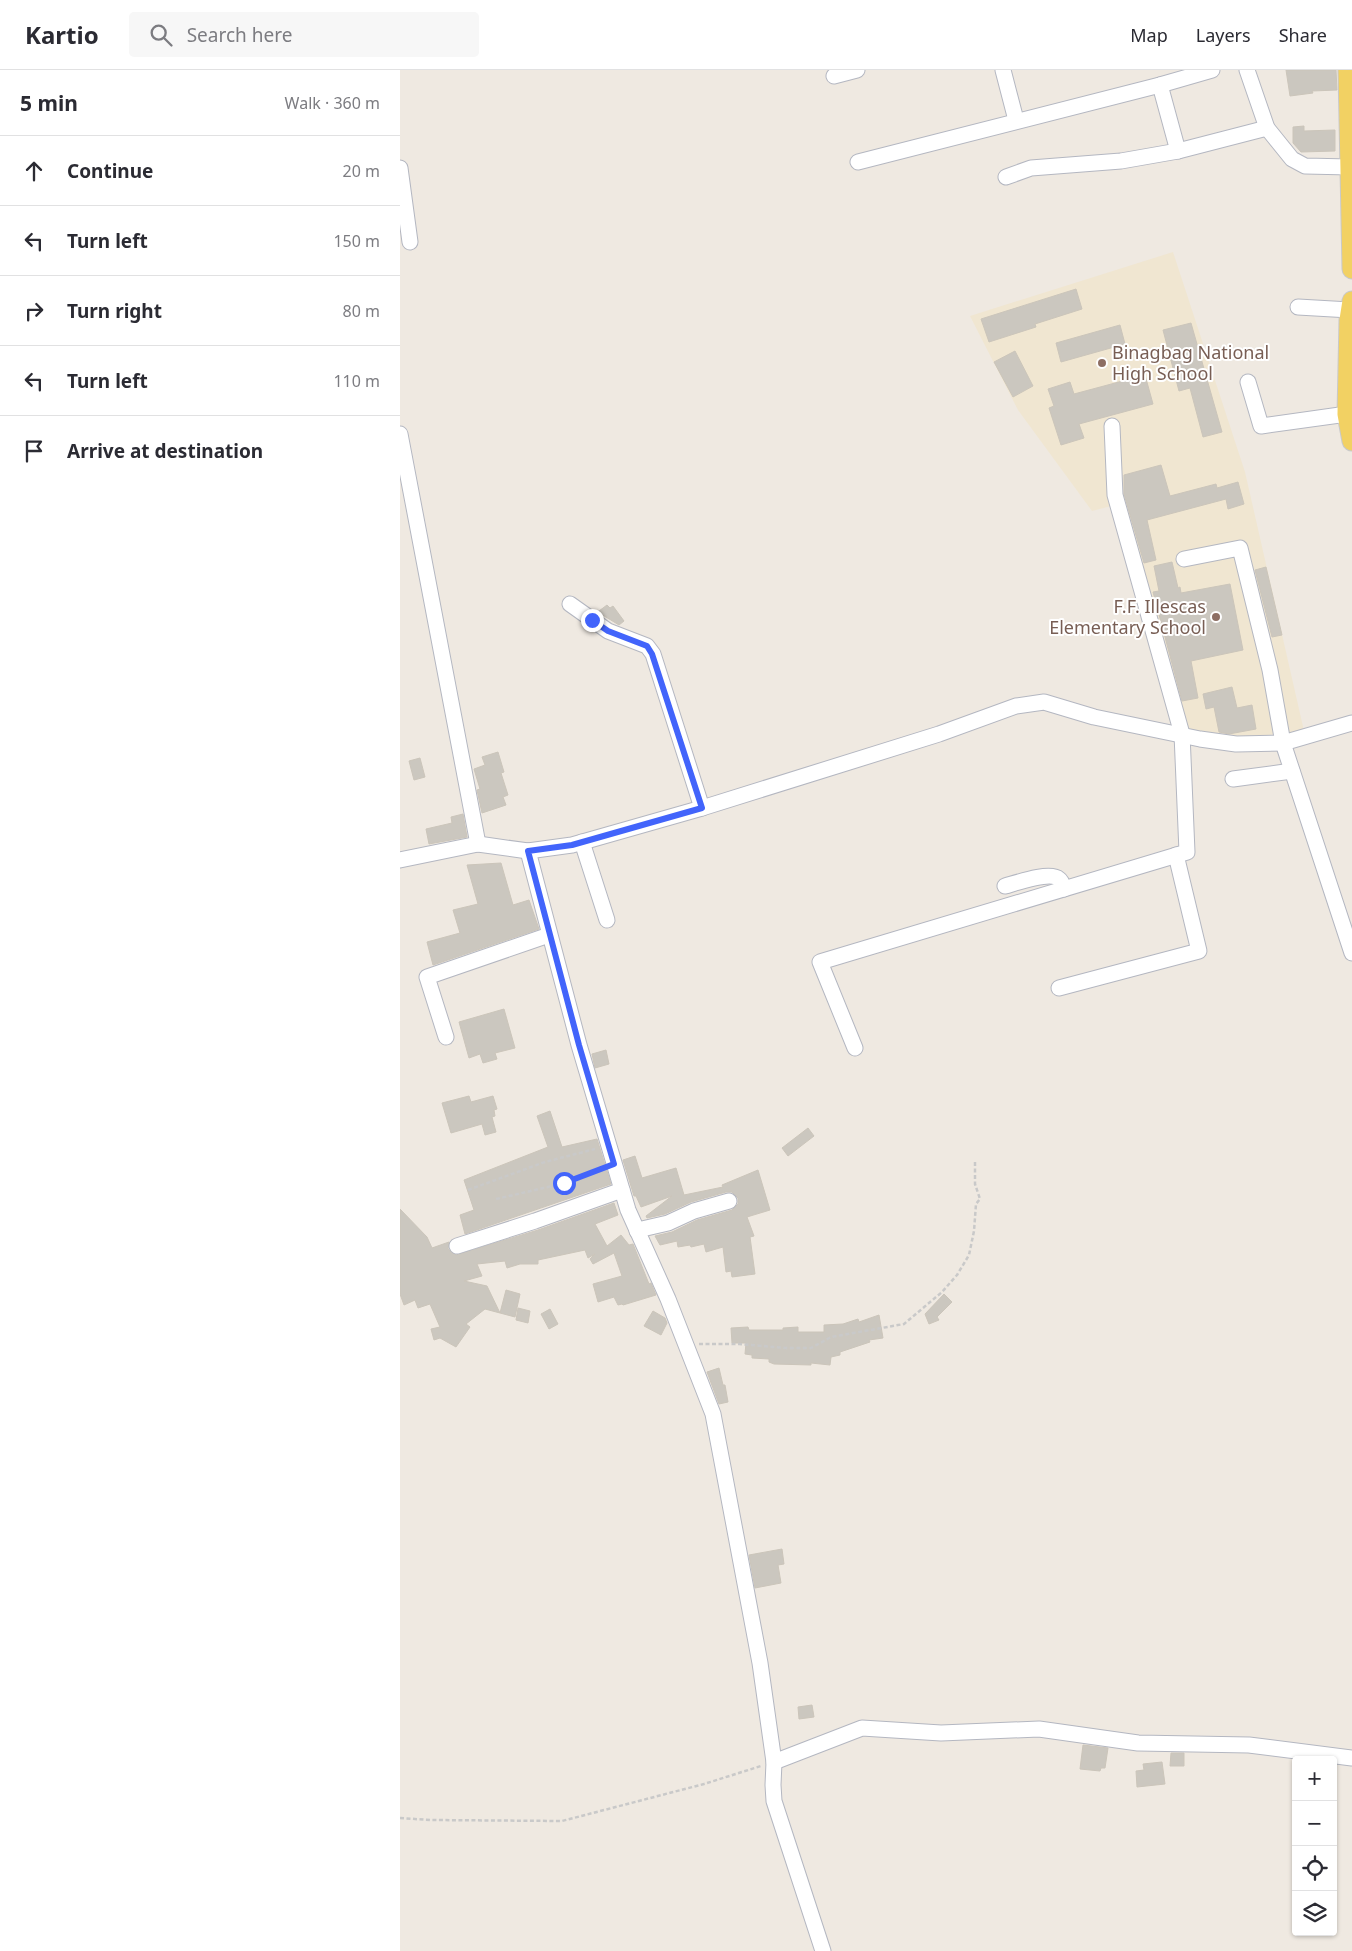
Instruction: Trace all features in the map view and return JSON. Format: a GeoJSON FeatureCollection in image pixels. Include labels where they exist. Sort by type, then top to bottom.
{"type":"FeatureCollection","features":[{"type":"Feature","properties":{"kind":"main road"},"geometry":{"type":"LineString","coordinates":[[1350,76],[1352,270]]}},
{"type":"Feature","properties":{"kind":"main road"},"geometry":{"type":"LineString","coordinates":[[1351,313],[1347,414],[1352,441]]}},
{"type":"Feature","properties":{"kind":"street"},"geometry":{"type":"LineString","coordinates":[[834,76],[857,70]]}},
{"type":"Feature","properties":{"kind":"street"},"geometry":{"type":"LineString","coordinates":[[1003,70],[1016,120]]}},
{"type":"Feature","properties":{"kind":"street"},"geometry":{"type":"LineString","coordinates":[[858,162],[1212,70]]}},
{"type":"Feature","properties":{"kind":"street"},"geometry":{"type":"LineString","coordinates":[[1247,70],[1267,128],[1292,159],[1305,166],[1350,167]]}},
{"type":"Feature","properties":{"kind":"street"},"geometry":{"type":"LineString","coordinates":[[1160,85],[1178,150]]}},
{"type":"Feature","properties":{"kind":"street"},"geometry":{"type":"LineString","coordinates":[[1006,177],[1031,168],[1121,161],[1178,150],[1267,128]]}},
{"type":"Feature","properties":{"kind":"street"},"geometry":{"type":"LineString","coordinates":[[400,168],[410,242]]}},
{"type":"Feature","properties":{"kind":"street"},"geometry":{"type":"LineString","coordinates":[[1298,307],[1351,313]]}},
{"type":"Feature","properties":{"kind":"street"},"geometry":{"type":"LineString","coordinates":[[1248,382],[1261,426],[1347,414]]}},
{"type":"Feature","properties":{"kind":"street"},"geometry":{"type":"LineString","coordinates":[[855,1048],[820,962],[1187,852],[1182,734],[1115,495],[1112,426]]}},
{"type":"Feature","properties":{"kind":"street"},"geometry":{"type":"LineString","coordinates":[[400,434],[478,844]]}},
{"type":"Feature","properties":{"kind":"street"},"geometry":{"type":"LineString","coordinates":[[1184,559],[1240,548],[1270,670],[1283,743],[1352,953]]}},
{"type":"Feature","properties":{"kind":"street"},"geometry":{"type":"LineString","coordinates":[[570,604],[608,631],[647,646],[652,654],[702,808]]}},
{"type":"Feature","properties":{"kind":"street"},"geometry":{"type":"LineString","coordinates":[[400,860],[478,844],[528,851],[582,842],[702,808],[939,734],[1016,706],[1044,702],[1094,717],[1200,739],[1236,744],[1283,743],[1352,723]]}},
{"type":"Feature","properties":{"kind":"street"},"geometry":{"type":"LineString","coordinates":[[1232,779],[1292,771]]}},
{"type":"Feature","properties":{"kind":"street"},"geometry":{"type":"LineString","coordinates":[[582,842],[607,920]]}},
{"type":"Feature","properties":{"kind":"street"},"geometry":{"type":"LineString","coordinates":[[528,851],[549,935],[622,1190],[637,1231],[668,1299],[713,1414],[760,1664],[774,1762],[774,1801],[823,1951]]}},
{"type":"Feature","properties":{"kind":"street"},"geometry":{"type":"LineString","coordinates":[[1058,988],[1199,951],[1176,855]]}},
{"type":"Feature","properties":{"kind":"street"},"geometry":{"type":"LineString","coordinates":[[1005,886],[1049,876],[1057,877],[1064,889]]}},
{"type":"Feature","properties":{"kind":"street"},"geometry":{"type":"LineString","coordinates":[[446,1037],[427,977],[549,935]]}},
{"type":"Feature","properties":{"kind":"street"},"geometry":{"type":"LineString","coordinates":[[457,1246],[622,1190]]}},
{"type":"Feature","properties":{"kind":"street"},"geometry":{"type":"LineString","coordinates":[[637,1231],[668,1223],[694,1212],[729,1201]]}},
{"type":"Feature","properties":{"kind":"street"},"geometry":{"type":"LineString","coordinates":[[774,1762],[862,1728],[941,1733],[1040,1729],[1138,1743],[1249,1745],[1352,1758]]}},
{"type":"Feature","properties":{"kind":"path"},"geometry":{"type":"LineString","coordinates":[[468,1190],[545,1162],[609,1146]]}},
{"type":"Feature","properties":{"kind":"path"},"geometry":{"type":"LineString","coordinates":[[686,1344],[739,1344],[811,1348],[831,1337],[904,1324],[942,1292],[957,1275],[969,1255],[974,1231],[976,1204],[980,1199],[975,1184],[975,1160]]}},
{"type":"Feature","properties":{"kind":"path"},"geometry":{"type":"LineString","coordinates":[[496,1199],[564,1183],[614,1164]]}},
{"type":"Feature","properties":{"kind":"path"},"geometry":{"type":"LineString","coordinates":[[400,1818],[562,1821],[704,1784],[774,1762]]}},
{"type":"Feature","properties":{"kind":"shaded area"},"geometry":{"type":"Polygon","coordinates":[[[1173,252],[1245,472],[1304,731],[1230,739],[1188,731],[1119,504],[1092,511],[1018,410],[970,316],[1173,252]]]}},
{"type":"Feature","properties":{"kind":"building"},"geometry":{"type":"Polygon","coordinates":[[[1286,70],[1336,70],[1337,90],[1312,91],[1313,93],[1290,96],[1286,70]]]}},
{"type":"Feature","properties":{"kind":"building"},"geometry":{"type":"Polygon","coordinates":[[[1304,126],[1304,131],[1335,130],[1335,151],[1301,152],[1293,143],[1293,127],[1304,126]]]}},
{"type":"Feature","properties":{"kind":"building"},"geometry":{"type":"Polygon","coordinates":[[[1076,289],[1082,309],[1035,324],[1036,327],[989,342],[981,319],[1076,289]]]}},
{"type":"Feature","properties":{"kind":"building"},"geometry":{"type":"Polygon","coordinates":[[[1191,323],[1222,432],[1203,437],[1190,388],[1179,391],[1163,330],[1191,323]]]}},
{"type":"Feature","properties":{"kind":"building"},"geometry":{"type":"Polygon","coordinates":[[[1120,325],[1125,344],[1061,362],[1056,343],[1120,325]]]}},
{"type":"Feature","properties":{"kind":"building"},"geometry":{"type":"Polygon","coordinates":[[[1015,351],[1033,386],[1013,397],[994,362],[1015,351]]]}},
{"type":"Feature","properties":{"kind":"building"},"geometry":{"type":"Polygon","coordinates":[[[1145,375],[1153,404],[1079,424],[1084,438],[1061,445],[1049,408],[1054,406],[1048,389],[1070,382],[1074,394],[1145,375]]]}},
{"type":"Feature","properties":{"kind":"building"},"geometry":{"type":"Polygon","coordinates":[[[1161,465],[1170,496],[1216,484],[1217,488],[1238,482],[1244,504],[1228,509],[1226,499],[1147,520],[1156,560],[1144,563],[1124,494],[1124,475],[1161,465]]]}},
{"type":"Feature","properties":{"kind":"building"},"geometry":{"type":"Polygon","coordinates":[[[1172,562],[1181,593],[1230,584],[1243,650],[1191,661],[1198,698],[1182,701],[1153,592],[1159,591],[1154,566],[1172,562]]]}},
{"type":"Feature","properties":{"kind":"building"},"geometry":{"type":"Polygon","coordinates":[[[1266,567],[1282,635],[1272,637],[1255,570],[1266,567]]]}},
{"type":"Feature","properties":{"kind":"building"},"geometry":{"type":"Polygon","coordinates":[[[607,605],[610,608],[613,606],[624,621],[619,625],[601,614],[599,611],[607,605]]]}},
{"type":"Feature","properties":{"kind":"building"},"geometry":{"type":"Polygon","coordinates":[[[1232,687],[1237,708],[1252,705],[1256,729],[1229,734],[1219,732],[1214,707],[1206,709],[1203,694],[1232,687]]]}},
{"type":"Feature","properties":{"kind":"building"},"geometry":{"type":"Polygon","coordinates":[[[498,752],[504,772],[501,773],[508,795],[503,797],[506,805],[482,813],[477,790],[480,789],[474,769],[485,765],[482,757],[498,752]]]}},
{"type":"Feature","properties":{"kind":"building"},"geometry":{"type":"Polygon","coordinates":[[[420,758],[425,777],[414,780],[409,761],[420,758]]]}},
{"type":"Feature","properties":{"kind":"building"},"geometry":{"type":"Polygon","coordinates":[[[463,814],[467,837],[429,844],[426,829],[452,823],[451,817],[463,814]]]}},
{"type":"Feature","properties":{"kind":"building"},"geometry":{"type":"Polygon","coordinates":[[[501,863],[513,905],[529,900],[539,929],[433,965],[427,942],[460,933],[453,910],[478,904],[467,865],[501,863]]]}},
{"type":"Feature","properties":{"kind":"building"},"geometry":{"type":"Polygon","coordinates":[[[504,1009],[515,1048],[495,1053],[497,1059],[483,1063],[480,1054],[469,1058],[459,1022],[504,1009]]]}},
{"type":"Feature","properties":{"kind":"building"},"geometry":{"type":"Polygon","coordinates":[[[606,1050],[609,1064],[595,1068],[592,1054],[606,1050]]]}},
{"type":"Feature","properties":{"kind":"building"},"geometry":{"type":"Polygon","coordinates":[[[469,1096],[471,1102],[493,1096],[497,1109],[494,1110],[495,1116],[492,1117],[496,1132],[485,1135],[482,1124],[451,1133],[442,1103],[469,1096]]]}},
{"type":"Feature","properties":{"kind":"building"},"geometry":{"type":"Polygon","coordinates":[[[550,1111],[562,1147],[597,1139],[611,1184],[465,1234],[460,1215],[474,1210],[464,1180],[548,1147],[537,1116],[550,1111]]]}},
{"type":"Feature","properties":{"kind":"building"},"geometry":{"type":"Polygon","coordinates":[[[808,1128],[814,1136],[788,1156],[782,1148],[808,1128]]]}},
{"type":"Feature","properties":{"kind":"building"},"geometry":{"type":"Polygon","coordinates":[[[635,1156],[642,1178],[676,1168],[684,1195],[723,1187],[722,1185],[758,1170],[770,1210],[747,1217],[754,1236],[750,1237],[755,1274],[732,1277],[731,1271],[726,1272],[723,1247],[706,1252],[704,1244],[678,1247],[677,1241],[660,1245],[655,1236],[672,1232],[697,1220],[732,1210],[738,1204],[738,1198],[732,1192],[726,1192],[691,1202],[665,1214],[647,1218],[646,1216],[672,1196],[641,1207],[636,1196],[634,1196],[623,1160],[635,1156]]]}},
{"type":"Feature","properties":{"kind":"building"},"geometry":{"type":"Polygon","coordinates":[[[614,1203],[618,1215],[595,1224],[607,1246],[621,1235],[629,1245],[633,1244],[649,1284],[651,1283],[656,1295],[623,1305],[618,1305],[614,1297],[598,1302],[593,1284],[622,1276],[614,1253],[593,1264],[590,1259],[595,1254],[588,1258],[585,1250],[538,1260],[538,1264],[520,1264],[507,1268],[505,1261],[477,1264],[482,1276],[464,1281],[487,1286],[500,1313],[485,1309],[466,1324],[470,1327],[456,1347],[440,1338],[434,1340],[431,1329],[440,1327],[430,1304],[418,1308],[415,1300],[404,1305],[400,1294],[400,1209],[427,1237],[432,1248],[449,1242],[448,1249],[456,1255],[538,1230],[614,1203]]]}},
{"type":"Feature","properties":{"kind":"building"},"geometry":{"type":"Polygon","coordinates":[[[506,1290],[520,1294],[515,1317],[500,1313],[506,1290]]]}},
{"type":"Feature","properties":{"kind":"building"},"geometry":{"type":"Polygon","coordinates":[[[944,1294],[952,1302],[937,1317],[939,1320],[929,1324],[925,1314],[944,1294]]]}},
{"type":"Feature","properties":{"kind":"building"},"geometry":{"type":"Polygon","coordinates":[[[518,1308],[530,1311],[528,1323],[516,1320],[518,1308]]]}},
{"type":"Feature","properties":{"kind":"building"},"geometry":{"type":"Polygon","coordinates":[[[550,1309],[558,1324],[549,1329],[541,1314],[550,1309]]]}},
{"type":"Feature","properties":{"kind":"building"},"geometry":{"type":"Polygon","coordinates":[[[653,1311],[665,1318],[667,1323],[661,1335],[644,1326],[653,1311]]]}},
{"type":"Feature","properties":{"kind":"building"},"geometry":{"type":"Polygon","coordinates":[[[879,1315],[883,1338],[869,1340],[870,1342],[840,1352],[840,1355],[831,1357],[830,1365],[811,1363],[811,1365],[774,1364],[769,1362],[769,1359],[752,1358],[752,1355],[745,1354],[746,1343],[732,1343],[731,1328],[748,1327],[749,1330],[783,1330],[783,1328],[798,1327],[798,1332],[824,1332],[824,1325],[843,1324],[858,1319],[859,1322],[879,1315]]]}},
{"type":"Feature","properties":{"kind":"building"},"geometry":{"type":"Polygon","coordinates":[[[719,1368],[728,1402],[719,1404],[707,1372],[719,1368]]]}},
{"type":"Feature","properties":{"kind":"building"},"geometry":{"type":"Polygon","coordinates":[[[782,1549],[784,1564],[778,1565],[781,1583],[755,1588],[749,1555],[782,1549]]]}},
{"type":"Feature","properties":{"kind":"building"},"geometry":{"type":"Polygon","coordinates":[[[812,1705],[814,1717],[799,1719],[798,1707],[812,1705]]]}},
{"type":"Feature","properties":{"kind":"building"},"geometry":{"type":"Polygon","coordinates":[[[1083,1745],[1108,1748],[1105,1768],[1101,1768],[1100,1771],[1080,1769],[1083,1745]]]}},
{"type":"Feature","properties":{"kind":"building"},"geometry":{"type":"Polygon","coordinates":[[[1171,1753],[1184,1753],[1184,1766],[1170,1766],[1171,1753]]]}},
{"type":"Feature","properties":{"kind":"building"},"geometry":{"type":"Polygon","coordinates":[[[1162,1762],[1165,1784],[1137,1787],[1136,1771],[1144,1770],[1143,1764],[1162,1762]]]}},
{"type":"Feature","properties":{"kind":"place","name":"Binagbag National High School"},"geometry":{"type":"Point","coordinates":[1102,363]}},
{"type":"Feature","properties":{"kind":"place","name":"F.F. Illescas Elementary School"},"geometry":{"type":"Point","coordinates":[1216,617]}},
{"type":"Feature","properties":{"kind":"route"},"geometry":{"type":"LineString","coordinates":[[564,1183],[614,1164],[579,1045],[528,851],[572,845],[702,808],[652,654],[647,646],[608,631],[592,620]]}}]}
